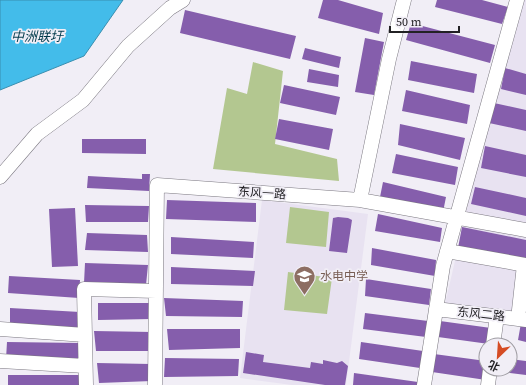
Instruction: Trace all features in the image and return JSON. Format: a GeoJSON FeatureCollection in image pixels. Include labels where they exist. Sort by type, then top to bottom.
{"type":"FeatureCollection","features":[{"type":"Feature","properties":{"kind":"street"},"geometry":{"type":"LineString","coordinates":[[0,176],[37,134],[83,100],[128,46],[170,8],[183,0]]}},
{"type":"Feature","properties":{"kind":"street"},"geometry":{"type":"LineString","coordinates":[[404,0],[389,59],[360,200],[526,230]]}},
{"type":"Feature","properties":{"kind":"street"},"geometry":{"type":"LineString","coordinates":[[424,385],[443,266],[517,0]]}},
{"type":"Feature","properties":{"kind":"street","name":"东风一路"},"geometry":{"type":"LineString","coordinates":[[155,384],[157,185],[360,200]]}},
{"type":"Feature","properties":{"kind":"street"},"geometry":{"type":"LineString","coordinates":[[447,251],[525,265],[522,319]]}},
{"type":"Feature","properties":{"kind":"street"},"geometry":{"type":"LineString","coordinates":[[86,385],[84,289],[156,291]]}},
{"type":"Feature","properties":{"kind":"street","name":"东风二路"},"geometry":{"type":"LineString","coordinates":[[436,309],[522,319]]}},
{"type":"Feature","properties":{"kind":"street"},"geometry":{"type":"LineString","coordinates":[[494,337],[497,316]]}},
{"type":"Feature","properties":{"kind":"street"},"geometry":{"type":"LineString","coordinates":[[0,329],[85,335]]}},
{"type":"Feature","properties":{"kind":"street"},"geometry":{"type":"LineString","coordinates":[[0,361],[85,366]]}},
{"type":"Feature","properties":{"kind":"shaded area"},"geometry":{"type":"Polygon","coordinates":[[[521,0],[526,0],[526,314],[445,304],[479,157],[521,0]]]}},
{"type":"Feature","properties":{"kind":"shaded area","name":"水电中学"},"geometry":{"type":"Polygon","coordinates":[[[262,200],[368,214],[346,385],[292,385],[240,378],[262,200]]]}},
{"type":"Feature","properties":{"kind":"green space"},"geometry":{"type":"Polygon","coordinates":[[[253,62],[283,71],[275,144],[337,159],[339,181],[213,169],[227,88],[247,94],[253,62]]]}},
{"type":"Feature","properties":{"kind":"green space"},"geometry":{"type":"Polygon","coordinates":[[[290,207],[329,212],[326,247],[286,243],[290,207]]]}},
{"type":"Feature","properties":{"kind":"green space"},"geometry":{"type":"Polygon","coordinates":[[[288,272],[332,278],[327,314],[284,310],[288,272]]]}},
{"type":"Feature","properties":{"kind":"water","name":"中洲联圩"},"geometry":{"type":"Polygon","coordinates":[[[0,0],[123,0],[84,56],[0,90],[0,0]]]}},
{"type":"Feature","properties":{"kind":"building"},"geometry":{"type":"Polygon","coordinates":[[[323,0],[338,0],[383,13],[379,34],[318,18],[323,0]]]}},
{"type":"Feature","properties":{"kind":"building"},"geometry":{"type":"Polygon","coordinates":[[[437,0],[482,0],[508,7],[502,24],[435,7],[437,0]]]}},
{"type":"Feature","properties":{"kind":"building"},"geometry":{"type":"Polygon","coordinates":[[[185,10],[296,36],[290,59],[180,33],[185,10]]]}},
{"type":"Feature","properties":{"kind":"building"},"geometry":{"type":"Polygon","coordinates":[[[411,23],[495,45],[490,63],[406,40],[411,23]]]}},
{"type":"Feature","properties":{"kind":"building"},"geometry":{"type":"Polygon","coordinates":[[[365,38],[384,42],[374,95],[355,92],[365,38]]]}},
{"type":"Feature","properties":{"kind":"building"},"geometry":{"type":"Polygon","coordinates":[[[305,48],[341,57],[339,68],[302,59],[305,48]]]}},
{"type":"Feature","properties":{"kind":"building"},"geometry":{"type":"Polygon","coordinates":[[[411,61],[477,74],[474,93],[408,80],[411,61]]]}},
{"type":"Feature","properties":{"kind":"building"},"geometry":{"type":"Polygon","coordinates":[[[505,68],[526,74],[526,95],[501,89],[505,68]]]}},
{"type":"Feature","properties":{"kind":"building"},"geometry":{"type":"Polygon","coordinates":[[[309,69],[339,75],[338,87],[307,82],[309,69]]]}},
{"type":"Feature","properties":{"kind":"building"},"geometry":{"type":"Polygon","coordinates":[[[284,85],[340,97],[336,115],[280,103],[284,85]]]}},
{"type":"Feature","properties":{"kind":"building"},"geometry":{"type":"Polygon","coordinates":[[[406,90],[470,105],[467,124],[402,111],[406,90]]]}},
{"type":"Feature","properties":{"kind":"building"},"geometry":{"type":"Polygon","coordinates":[[[494,103],[526,110],[526,131],[489,123],[494,103]]]}},
{"type":"Feature","properties":{"kind":"building"},"geometry":{"type":"Polygon","coordinates":[[[279,119],[333,129],[329,150],[275,139],[279,119]]]}},
{"type":"Feature","properties":{"kind":"building"},"geometry":{"type":"Polygon","coordinates":[[[400,124],[465,138],[460,160],[398,145],[400,124]]]}},
{"type":"Feature","properties":{"kind":"building"},"geometry":{"type":"Polygon","coordinates":[[[82,139],[146,139],[146,154],[82,153],[82,139]]]}},
{"type":"Feature","properties":{"kind":"building"},"geometry":{"type":"Polygon","coordinates":[[[485,146],[526,155],[526,177],[481,168],[485,146]]]}},
{"type":"Feature","properties":{"kind":"building"},"geometry":{"type":"Polygon","coordinates":[[[396,154],[458,167],[455,185],[392,173],[396,154]]]}},
{"type":"Feature","properties":{"kind":"building"},"geometry":{"type":"Polygon","coordinates":[[[142,174],[150,174],[149,191],[87,188],[88,176],[142,179],[142,174]]]}},
{"type":"Feature","properties":{"kind":"building"},"geometry":{"type":"Polygon","coordinates":[[[383,182],[446,197],[443,212],[380,197],[383,182]]]}},
{"type":"Feature","properties":{"kind":"building"},"geometry":{"type":"Polygon","coordinates":[[[475,187],[526,198],[526,216],[471,204],[475,187]]]}},
{"type":"Feature","properties":{"kind":"building"},"geometry":{"type":"Polygon","coordinates":[[[167,200],[256,203],[256,222],[166,219],[167,200]]]}},
{"type":"Feature","properties":{"kind":"building"},"geometry":{"type":"Polygon","coordinates":[[[85,205],[149,206],[148,222],[86,222],[85,205]]]}},
{"type":"Feature","properties":{"kind":"building"},"geometry":{"type":"Polygon","coordinates":[[[75,208],[78,266],[52,267],[49,209],[75,208]]]}},
{"type":"Feature","properties":{"kind":"building"},"geometry":{"type":"Polygon","coordinates":[[[378,214],[442,228],[440,242],[375,231],[378,214]]]}},
{"type":"Feature","properties":{"kind":"building"},"geometry":{"type":"Polygon","coordinates":[[[338,217],[352,220],[347,253],[329,251],[333,218],[338,217]]]}},
{"type":"Feature","properties":{"kind":"building"},"geometry":{"type":"Polygon","coordinates":[[[462,227],[526,240],[526,261],[458,248],[462,227]]]}},
{"type":"Feature","properties":{"kind":"building"},"geometry":{"type":"Polygon","coordinates":[[[87,233],[147,235],[148,252],[85,250],[87,233]]]}},
{"type":"Feature","properties":{"kind":"building"},"geometry":{"type":"Polygon","coordinates":[[[171,237],[254,242],[253,258],[171,254],[171,237]]]}},
{"type":"Feature","properties":{"kind":"building"},"geometry":{"type":"Polygon","coordinates":[[[372,248],[436,260],[435,276],[371,265],[372,248]]]}},
{"type":"Feature","properties":{"kind":"building"},"geometry":{"type":"Polygon","coordinates":[[[85,263],[148,265],[146,285],[84,283],[85,263]]]}},
{"type":"Feature","properties":{"kind":"building"},"geometry":{"type":"Polygon","coordinates":[[[171,267],[255,271],[253,286],[171,284],[171,267]]]}},
{"type":"Feature","properties":{"kind":"building"},"geometry":{"type":"Polygon","coordinates":[[[9,276],[80,280],[79,298],[8,293],[9,276]]]}},
{"type":"Feature","properties":{"kind":"building"},"geometry":{"type":"Polygon","coordinates":[[[366,279],[431,289],[429,305],[365,296],[366,279]]]}},
{"type":"Feature","properties":{"kind":"building"},"geometry":{"type":"Polygon","coordinates":[[[164,298],[243,301],[242,317],[166,316],[164,298]]]}},
{"type":"Feature","properties":{"kind":"building"},"geometry":{"type":"Polygon","coordinates":[[[98,303],[153,303],[152,319],[98,320],[98,303]]]}},
{"type":"Feature","properties":{"kind":"building"},"geometry":{"type":"Polygon","coordinates":[[[10,308],[80,312],[80,328],[10,323],[10,308]]]}},
{"type":"Feature","properties":{"kind":"building"},"geometry":{"type":"Polygon","coordinates":[[[365,313],[428,321],[426,337],[363,329],[365,313]]]}},
{"type":"Feature","properties":{"kind":"building"},"geometry":{"type":"Polygon","coordinates":[[[440,321],[491,328],[490,337],[478,337],[478,342],[438,337],[440,321]]]}},
{"type":"Feature","properties":{"kind":"building"},"geometry":{"type":"Polygon","coordinates":[[[521,323],[526,324],[526,342],[518,340],[521,323]]]}},
{"type":"Feature","properties":{"kind":"building"},"geometry":{"type":"Polygon","coordinates":[[[167,329],[240,329],[240,348],[169,350],[167,329]]]}},
{"type":"Feature","properties":{"kind":"building"},"geometry":{"type":"Polygon","coordinates":[[[94,331],[152,332],[152,351],[96,351],[94,331]]]}},
{"type":"Feature","properties":{"kind":"building"},"geometry":{"type":"Polygon","coordinates":[[[7,342],[82,343],[82,360],[6,359],[7,342]]]}},
{"type":"Feature","properties":{"kind":"building"},"geometry":{"type":"Polygon","coordinates":[[[361,342],[423,351],[420,368],[359,359],[361,342]]]}},
{"type":"Feature","properties":{"kind":"building"},"geometry":{"type":"Polygon","coordinates":[[[246,352],[264,355],[263,362],[310,368],[311,362],[323,364],[323,360],[337,363],[342,361],[348,366],[345,385],[325,385],[243,373],[246,352]]]}},
{"type":"Feature","properties":{"kind":"building"},"geometry":{"type":"Polygon","coordinates":[[[434,354],[478,360],[478,377],[486,377],[486,380],[432,372],[434,354]]]}},
{"type":"Feature","properties":{"kind":"building"},"geometry":{"type":"Polygon","coordinates":[[[165,358],[239,359],[238,376],[164,377],[165,358]]]}},
{"type":"Feature","properties":{"kind":"building"},"geometry":{"type":"Polygon","coordinates":[[[518,360],[526,361],[526,375],[518,374],[518,360]]]}},
{"type":"Feature","properties":{"kind":"building"},"geometry":{"type":"Polygon","coordinates":[[[97,363],[151,364],[152,381],[99,383],[97,363]]]}},
{"type":"Feature","properties":{"kind":"building"},"geometry":{"type":"Polygon","coordinates":[[[354,373],[418,382],[418,385],[353,385],[354,373]]]}},
{"type":"Feature","properties":{"kind":"building"},"geometry":{"type":"Polygon","coordinates":[[[8,375],[81,375],[80,385],[8,385],[8,375]]]}},
{"type":"Feature","properties":{"kind":"place","name":"水电中学"},"geometry":{"type":"Point","coordinates":[304,296]}}]}
